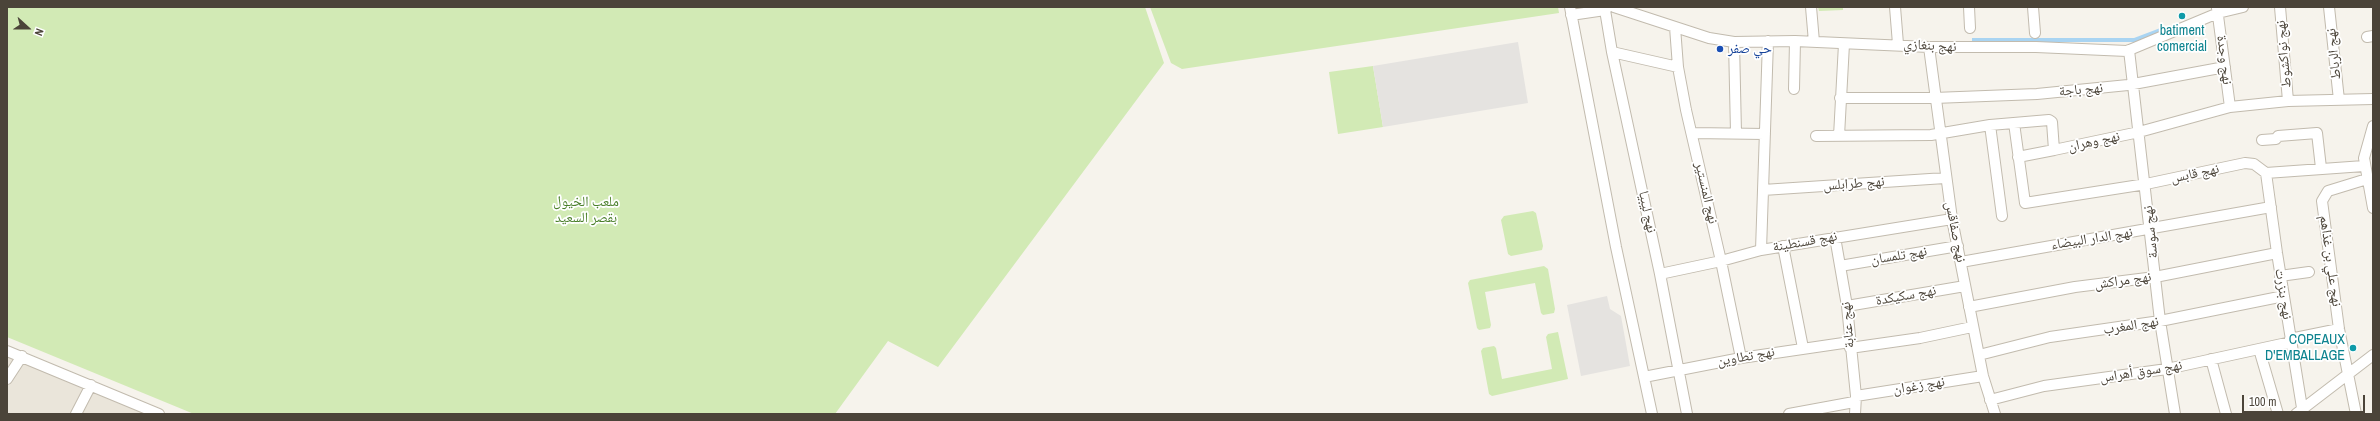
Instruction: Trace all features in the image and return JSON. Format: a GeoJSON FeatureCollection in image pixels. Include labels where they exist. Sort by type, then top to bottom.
{"type":"FeatureCollection","features":[{"type":"Feature","properties":{"kind":"street"},"geometry":{"type":"LineString","coordinates":[[1811,7],[1814,42]]}},
{"type":"Feature","properties":{"kind":"street"},"geometry":{"type":"LineString","coordinates":[[1895,7],[1898,44]]}},
{"type":"Feature","properties":{"kind":"street"},"geometry":{"type":"LineString","coordinates":[[1969,7],[1970,28]]}},
{"type":"Feature","properties":{"kind":"street"},"geometry":{"type":"LineString","coordinates":[[2033,7],[2035,33]]}},
{"type":"Feature","properties":{"kind":"street","name":"نهج بنغازي"},"geometry":{"type":"LineString","coordinates":[[1570,11],[1609,8],[1709,38],[1734,42],[1795,41],[1844,44],[1898,44],[1929,47],[2129,50],[2217,10],[2243,7]]}},
{"type":"Feature","properties":{"kind":"street","name":"نهج نواكشوط"},"geometry":{"type":"LineString","coordinates":[[2280,7],[2288,101]]}},
{"type":"Feature","properties":{"kind":"street","name":"نهج الرباط"},"geometry":{"type":"LineString","coordinates":[[2329,7],[2339,100]]}},
{"type":"Feature","properties":{"kind":"street","name":"نهج ليبيا"},"geometry":{"type":"LineString","coordinates":[[1609,8],[1612,52],[1660,274],[1687,414]]}},
{"type":"Feature","properties":{"kind":"street","name":"نهج وجدة"},"geometry":{"type":"LineString","coordinates":[[2217,10],[2230,107]]}},
{"type":"Feature","properties":{"kind":"street"},"geometry":{"type":"LineString","coordinates":[[1570,11],[1616,247],[1652,414]]}},
{"type":"Feature","properties":{"kind":"street","name":"نهج المنستير"},"geometry":{"type":"LineString","coordinates":[[1675,27],[1678,67],[1722,261],[1740,358]]}},
{"type":"Feature","properties":{"kind":"street"},"geometry":{"type":"LineString","coordinates":[[1761,250],[1768,41]]}},
{"type":"Feature","properties":{"kind":"street"},"geometry":{"type":"LineString","coordinates":[[1794,90],[1795,41]]}},
{"type":"Feature","properties":{"kind":"street"},"geometry":{"type":"LineString","coordinates":[[1734,42],[1736,133]]}},
{"type":"Feature","properties":{"kind":"street"},"geometry":{"type":"LineString","coordinates":[[1839,136],[1844,44]]}},
{"type":"Feature","properties":{"kind":"street","name":"نهج صفاقس"},"geometry":{"type":"LineString","coordinates":[[1929,47],[1934,98],[1952,219],[1978,355],[1994,414]]}},
{"type":"Feature","properties":{"kind":"street","name":"نهج سوسة"},"geometry":{"type":"LineString","coordinates":[[2129,50],[2146,184],[2160,321],[2175,414]]}},
{"type":"Feature","properties":{"kind":"street"},"geometry":{"type":"LineString","coordinates":[[1612,52],[1678,67]]}},
{"type":"Feature","properties":{"kind":"street","name":"نهج باجة"},"geometry":{"type":"LineString","coordinates":[[1840,98],[1934,98],[2037,94],[2133,85],[2225,67]]}},
{"type":"Feature","properties":{"kind":"street","name":"نهج وهران"},"geometry":{"type":"LineString","coordinates":[[1816,136],[1931,134],[1990,125],[2051,120],[2054,150],[2139,132],[2230,107],[2288,101],[2373,99]]}},
{"type":"Feature","properties":{"kind":"street"},"geometry":{"type":"LineString","coordinates":[[2014,123],[2018,156],[2054,150]]}},
{"type":"Feature","properties":{"kind":"street"},"geometry":{"type":"LineString","coordinates":[[1990,125],[2002,216]]}},
{"type":"Feature","properties":{"kind":"street"},"geometry":{"type":"LineString","coordinates":[[2373,126],[2370,144],[2364,152],[2364,166],[2373,208]]}},
{"type":"Feature","properties":{"kind":"street"},"geometry":{"type":"LineString","coordinates":[[1692,132],[1765,134]]}},
{"type":"Feature","properties":{"kind":"street"},"geometry":{"type":"LineString","coordinates":[[2262,140],[2276,139],[2278,136],[2317,133],[2321,168]]}},
{"type":"Feature","properties":{"kind":"street","name":"نهج قابس"},"geometry":{"type":"LineString","coordinates":[[2018,156],[2024,202],[2146,184],[2245,163],[2254,164],[2266,173]]}},
{"type":"Feature","properties":{"kind":"street"},"geometry":{"type":"LineString","coordinates":[[2266,173],[2364,166]]}},
{"type":"Feature","properties":{"kind":"street","name":"نهج بنزرت"},"geometry":{"type":"LineString","coordinates":[[2266,173],[2280,276],[2291,340],[2300,412]]}},
{"type":"Feature","properties":{"kind":"street","name":"نهج طرابلس"},"geometry":{"type":"LineString","coordinates":[[1764,190],[1945,178]]}},
{"type":"Feature","properties":{"kind":"street","name":"نهج علي بن غذاهم"},"geometry":{"type":"LineString","coordinates":[[2356,414],[2339,329],[2322,201],[2328,191],[2368,179]]}},
{"type":"Feature","properties":{"kind":"street","name":"نهج الدار البيضاء"},"geometry":{"type":"LineString","coordinates":[[1961,262],[2036,247],[2151,230],[2271,207]]}},
{"type":"Feature","properties":{"kind":"street","name":"نهج قسنطينة"},"geometry":{"type":"LineString","coordinates":[[1660,274],[1722,261],[1761,250],[1952,219]]}},
{"type":"Feature","properties":{"kind":"street","name":"نهج عنابة"},"geometry":{"type":"LineString","coordinates":[[1836,237],[1847,306],[1855,414]]}},
{"type":"Feature","properties":{"kind":"street"},"geometry":{"type":"LineString","coordinates":[[1783,246],[1802,348]]}},
{"type":"Feature","properties":{"kind":"street","name":"نهج تلمسان"},"geometry":{"type":"LineString","coordinates":[[1840,266],[1958,246]]}},
{"type":"Feature","properties":{"kind":"street","name":"نهج مراكش"},"geometry":{"type":"LineString","coordinates":[[1969,307],[2075,288],[2155,277],[2277,252]]}},
{"type":"Feature","properties":{"kind":"street"},"geometry":{"type":"LineString","coordinates":[[2280,276],[2309,272]]}},
{"type":"Feature","properties":{"kind":"street","name":"نهج سكيكدة"},"geometry":{"type":"LineString","coordinates":[[1847,306],[1965,286]]}},
{"type":"Feature","properties":{"kind":"street","name":"نهج المغرب"},"geometry":{"type":"LineString","coordinates":[[1978,355],[2050,337],[2160,321],[2284,296]]}},
{"type":"Feature","properties":{"kind":"street","name":"نهج تطاوين"},"geometry":{"type":"LineString","coordinates":[[1644,377],[1679,369],[1802,348],[1920,338],[1972,327]]}},
{"type":"Feature","properties":{"kind":"street","name":"نهج سوق أهراس"},"geometry":{"type":"LineString","coordinates":[[1990,400],[2044,386],[2167,369],[2259,349],[2339,329]]}},
{"type":"Feature","properties":{"kind":"street"},"geometry":{"type":"LineString","coordinates":[[2259,349],[2278,414]]}},
{"type":"Feature","properties":{"kind":"street"},"geometry":{"type":"LineString","coordinates":[[7,351],[159,414]]}},
{"type":"Feature","properties":{"kind":"street"},"geometry":{"type":"LineString","coordinates":[[2300,412],[2373,355]]}},
{"type":"Feature","properties":{"kind":"street"},"geometry":{"type":"LineString","coordinates":[[7,379],[22,356]]}},
{"type":"Feature","properties":{"kind":"street"},"geometry":{"type":"LineString","coordinates":[[2211,359],[2226,414]]}},
{"type":"Feature","properties":{"kind":"street","name":"نهج زغوان"},"geometry":{"type":"LineString","coordinates":[[1788,414],[1855,399],[1983,376]]}},
{"type":"Feature","properties":{"kind":"street"},"geometry":{"type":"LineString","coordinates":[[76,414],[91,385]]}},
{"type":"Feature","properties":{"kind":"shaded area"},"geometry":{"type":"Polygon","coordinates":[[[1518,42],[1528,103],[1383,127],[1373,66],[1518,42]]]}},
{"type":"Feature","properties":{"kind":"shaded area"},"geometry":{"type":"Polygon","coordinates":[[[1607,296],[1610,309],[1621,316],[1630,366],[1581,376],[1567,305],[1607,296]]]}},
{"type":"Feature","properties":{"kind":"shaded area"},"geometry":{"type":"Polygon","coordinates":[[[7,357],[89,389],[146,414],[7,414],[7,357]]]}},
{"type":"Feature","properties":{"kind":"green space","name":"ملعب الخيول بقصر السعيد"},"geometry":{"type":"Polygon","coordinates":[[[7,7],[1145,7],[1164,63],[938,367],[888,341],[835,414],[194,414],[7,337],[7,7]]]}},
{"type":"Feature","properties":{"kind":"green space"},"geometry":{"type":"Polygon","coordinates":[[[1150,7],[1558,7],[1559,13],[1182,69],[1171,63],[1150,7]]]}},
{"type":"Feature","properties":{"kind":"green space"},"geometry":{"type":"Polygon","coordinates":[[[1818,7],[1843,7],[1843,10],[1819,11],[1818,7]]]}},
{"type":"Feature","properties":{"kind":"green space"},"geometry":{"type":"Polygon","coordinates":[[[1373,66],[1383,127],[1338,134],[1329,72],[1373,66]]]}},
{"type":"Feature","properties":{"kind":"green space"},"geometry":{"type":"Polygon","coordinates":[[[1533,211],[1536,213],[1543,246],[1542,250],[1511,256],[1508,254],[1501,220],[1504,216],[1533,211]]]}},
{"type":"Feature","properties":{"kind":"green space"},"geometry":{"type":"Polygon","coordinates":[[[1544,266],[1548,269],[1555,309],[1554,313],[1543,315],[1541,313],[1535,283],[1485,292],[1491,325],[1490,328],[1479,330],[1477,328],[1468,283],[1470,280],[1544,266]]]}},
{"type":"Feature","properties":{"kind":"green space"},"geometry":{"type":"Polygon","coordinates":[[[1558,332],[1568,379],[1492,396],[1489,394],[1481,351],[1483,348],[1494,346],[1496,348],[1502,379],[1552,369],[1546,337],[1548,334],[1558,332]]]}},
{"type":"Feature","properties":{"kind":"water"},"geometry":{"type":"Polygon","coordinates":[[[2163,27],[2164,33],[2136,42],[1972,42],[1972,38],[2134,38],[2163,27]]]}},
{"type":"Feature","properties":{"kind":"place","name":"batiment comercial"},"geometry":{"type":"Point","coordinates":[2182,16]}},
{"type":"Feature","properties":{"kind":"place","name":"حي صفر"},"geometry":{"type":"Point","coordinates":[1720,49]}},
{"type":"Feature","properties":{"kind":"place","name":"COPEAUX D'EMBALLAGE"},"geometry":{"type":"Point","coordinates":[2353,348]}}]}
